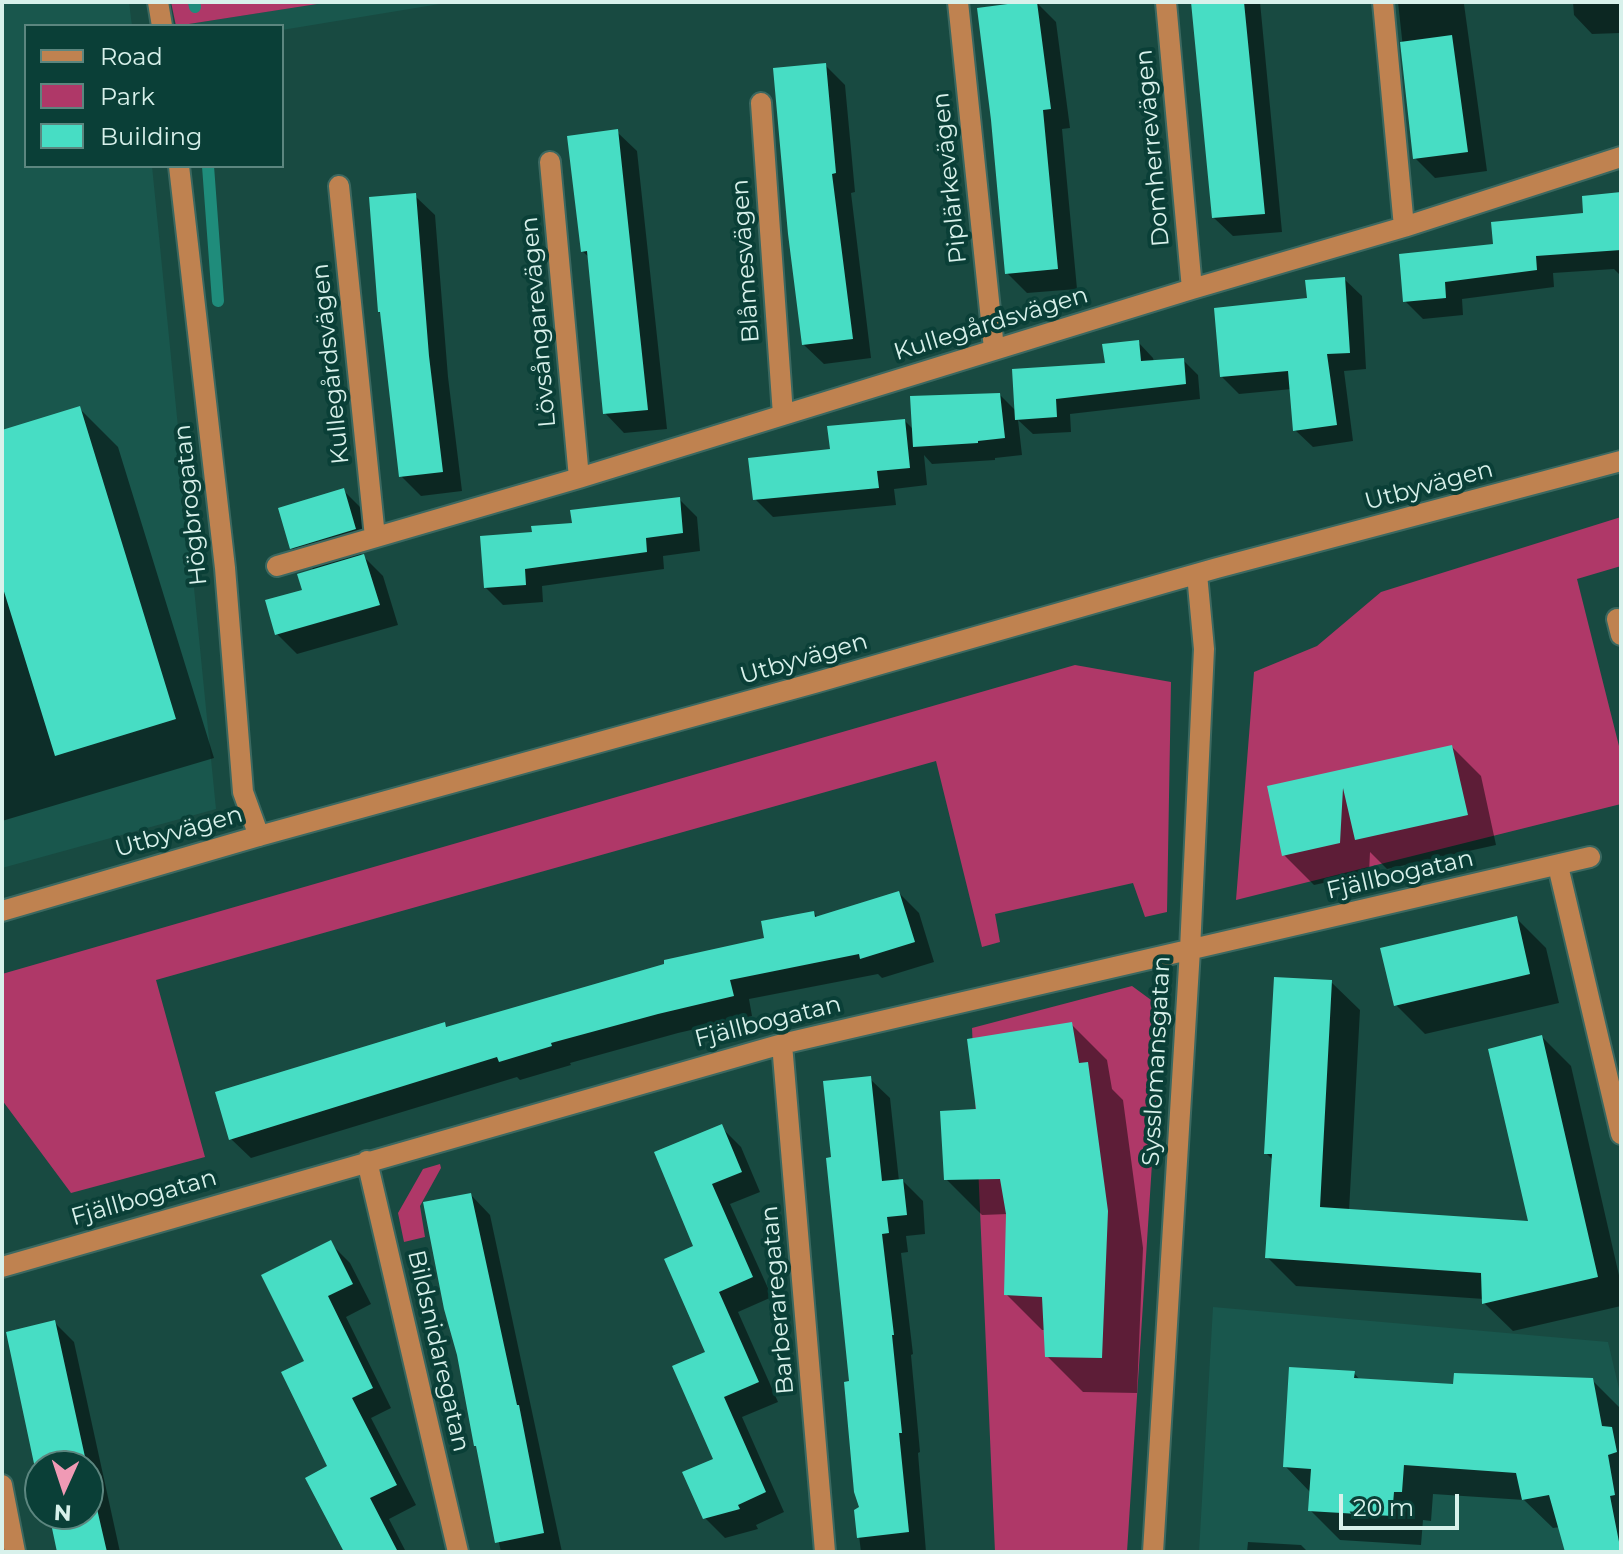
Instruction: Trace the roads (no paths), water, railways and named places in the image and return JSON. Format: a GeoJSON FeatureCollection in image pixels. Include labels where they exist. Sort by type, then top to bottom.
{"type":"FeatureCollection","features":[{"type":"Feature","properties":{"kind":"street"},"geometry":{"type":"LineString","coordinates":[[158,2],[162,24]]}},
{"type":"Feature","properties":{"kind":"street","name":"Piplärkevägen"},"geometry":{"type":"LineString","coordinates":[[958,2],[994,349]]}},
{"type":"Feature","properties":{"kind":"street","name":"Domherrevägen"},"geometry":{"type":"LineString","coordinates":[[1166,2],[1192,289]]}},
{"type":"Feature","properties":{"kind":"street"},"geometry":{"type":"LineString","coordinates":[[1383,2],[1404,227]]}},
{"type":"Feature","properties":{"kind":"street","name":"Blåmesvägen"},"geometry":{"type":"LineString","coordinates":[[761,103],[783,415]]}},
{"type":"Feature","properties":{"kind":"street","name":"Kullegårdsvägen"},"geometry":{"type":"LineString","coordinates":[[277,566],[579,478],[994,349],[1404,227],[1621,157]]}},
{"type":"Feature","properties":{"kind":"street","name":"Lövsångarevägen"},"geometry":{"type":"LineString","coordinates":[[550,162],[579,478]]}},
{"type":"Feature","properties":{"kind":"street","name":"Högbrogatan"},"geometry":{"type":"LineString","coordinates":[[179,168],[225,568],[243,792],[259,836]]}},
{"type":"Feature","properties":{"kind":"street","name":"Kullegårdsvägen"},"geometry":{"type":"LineString","coordinates":[[339,186],[375,537]]}},
{"type":"Feature","properties":{"kind":"street","name":"Utbyvägen"},"geometry":{"type":"LineString","coordinates":[[2,911],[259,836],[1197,574],[1621,461]]}},
{"type":"Feature","properties":{"kind":"street","name":"Sysslomansgatan"},"geometry":{"type":"LineString","coordinates":[[1153,1552],[1190,950],[1204,649],[1197,574]]}},
{"type":"Feature","properties":{"kind":"street","name":"Fjällbogatan"},"geometry":{"type":"LineString","coordinates":[[2,1267],[782,1044],[1590,857]]}},
{"type":"Feature","properties":{"kind":"street"},"geometry":{"type":"LineString","coordinates":[[1558,866],[1621,1134]]}},
{"type":"Feature","properties":{"kind":"street","name":"Barberaregatan"},"geometry":{"type":"LineString","coordinates":[[782,1044],[825,1552]]}},
{"type":"Feature","properties":{"kind":"street","name":"Bildsnidaregatan"},"geometry":{"type":"LineString","coordinates":[[367,1161],[458,1552]]}},
{"type":"Feature","properties":{"kind":"street"},"geometry":{"type":"LineString","coordinates":[[2,1485],[15,1552]]}},
{"type":"Feature","properties":{"kind":"waterway"},"geometry":{"type":"LineString","coordinates":[[194,2],[195,7]]}},
{"type":"Feature","properties":{"kind":"waterway"},"geometry":{"type":"LineString","coordinates":[[208,168],[218,301]]}}]}
